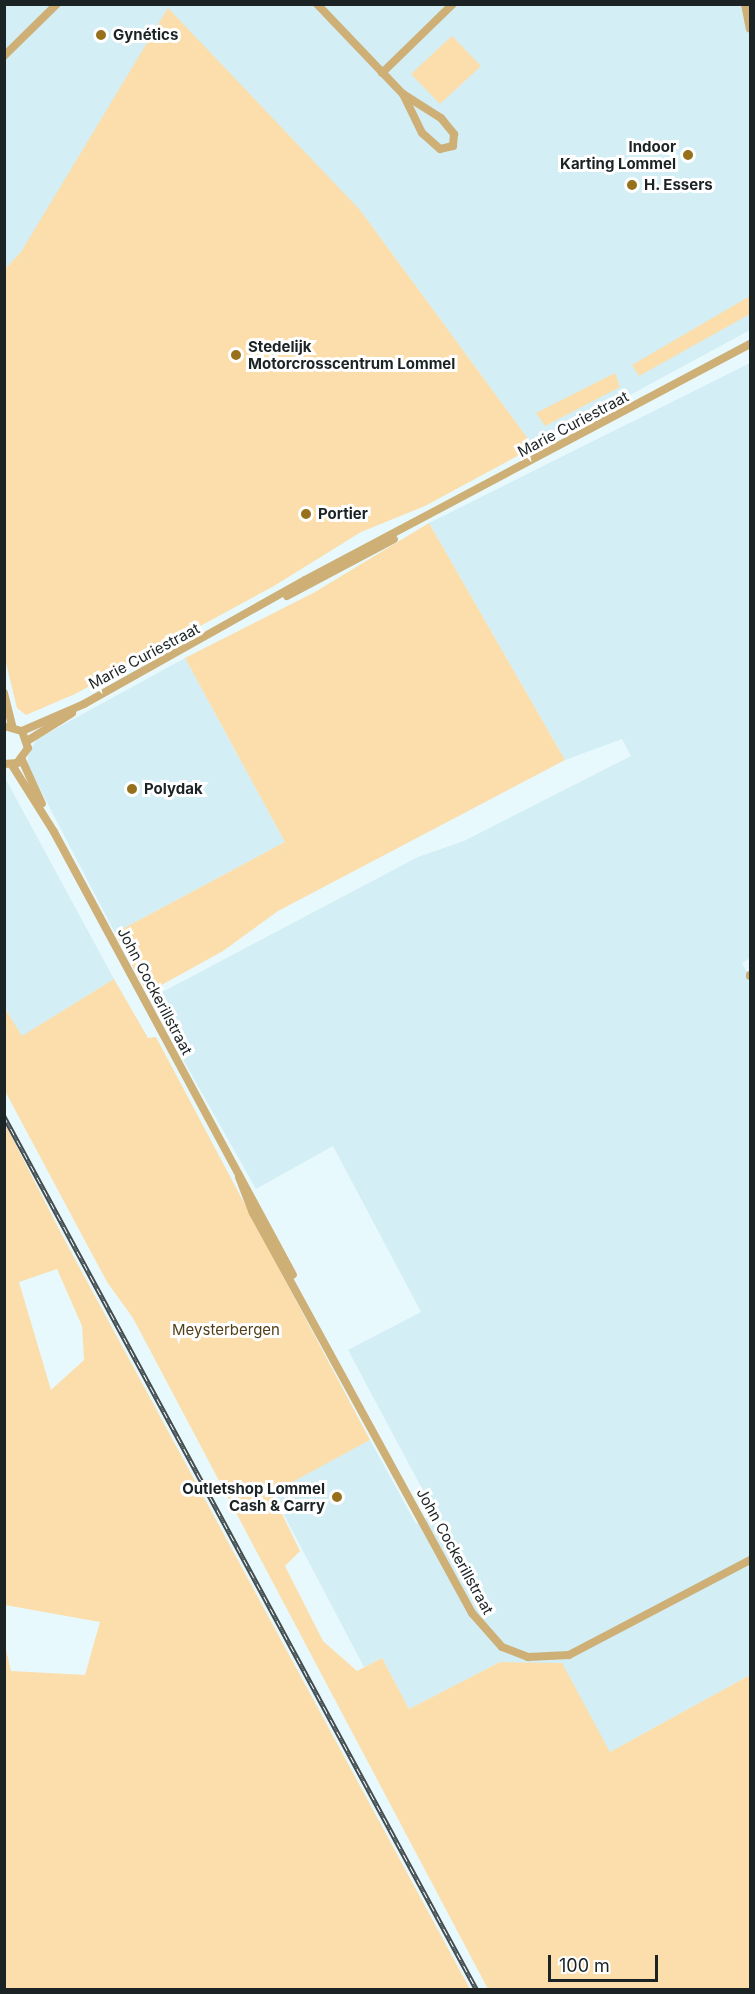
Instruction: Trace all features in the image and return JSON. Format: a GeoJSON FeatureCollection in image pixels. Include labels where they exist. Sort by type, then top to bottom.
{"type":"FeatureCollection","features":[{"type":"Feature","properties":{"kind":"street"},"geometry":{"type":"LineString","coordinates":[[4,56],[57,4]]}},
{"type":"Feature","properties":{"kind":"street"},"geometry":{"type":"LineString","coordinates":[[317,4],[402,94],[441,118],[454,134],[453,146],[440,149],[422,132],[402,94]]}},
{"type":"Feature","properties":{"kind":"street"},"geometry":{"type":"LineString","coordinates":[[382,73],[453,4]]}},
{"type":"Feature","properties":{"kind":"street"},"geometry":{"type":"LineString","coordinates":[[745,4],[750,29]]}},
{"type":"Feature","properties":{"kind":"street","name":"Marie Curiestraat"},"geometry":{"type":"LineString","coordinates":[[84,704],[279,599],[305,580],[409,528],[750,344]]}},
{"type":"Feature","properties":{"kind":"street"},"geometry":{"type":"LineString","coordinates":[[4,693],[8,726],[22,731],[84,704]]}},
{"type":"Feature","properties":{"kind":"street"},"geometry":{"type":"LineString","coordinates":[[27,741],[84,704]]}},
{"type":"Feature","properties":{"kind":"street"},"geometry":{"type":"LineString","coordinates":[[8,764],[22,760],[27,741],[22,731]]}},
{"type":"Feature","properties":{"kind":"street","name":"John Cockerillstraat"},"geometry":{"type":"LineString","coordinates":[[22,760],[47,819],[239,1177],[261,1207],[296,1283],[472,1613],[502,1647],[528,1657],[570,1655],[750,1560]]}},
{"type":"Feature","properties":{"kind":"street","name":"John Cockerillstraat"},"geometry":{"type":"LineString","coordinates":[[8,764],[47,819]]}},
{"type":"Feature","properties":{"kind":"shaded area"},"geometry":{"type":"Polygon","coordinates":[[[5,5],[750,5],[750,330],[534,447],[360,210],[21,252],[5,269],[5,5]]]}},
{"type":"Feature","properties":{"kind":"shaded area"},"geometry":{"type":"Polygon","coordinates":[[[750,363],[750,958],[742,963],[750,978],[750,1675],[610,1752],[533,1663],[500,1662],[409,1709],[382,1658],[364,1667],[272,1492],[370,1440],[416,1524],[435,1513],[348,1350],[421,1312],[333,1146],[256,1189],[149,999],[418,857],[464,841],[631,756],[622,739],[565,760],[429,523],[750,363]]]}},
{"type":"Feature","properties":{"kind":"shaded area"},"geometry":{"type":"Polygon","coordinates":[[[185,658],[285,842],[115,933],[27,764],[29,752],[37,739],[185,658]]]}},
{"type":"Feature","properties":{"kind":"shaded area"},"geometry":{"type":"Polygon","coordinates":[[[4,776],[114,979],[21,1037],[5,1007],[4,776]]]}},
{"type":"Feature","properties":{"kind":"green space","name":"Stedelijk Motorcrosscentrum Lommel"},"geometry":{"type":"Polygon","coordinates":[[[168,8],[360,210],[534,447],[425,506],[361,532],[274,586],[75,694],[26,715],[17,708],[4,655],[5,269],[21,252],[168,8]]]}},
{"type":"Feature","properties":{"kind":"green space"},"geometry":{"type":"Polygon","coordinates":[[[452,36],[481,66],[440,104],[411,74],[452,36]]]}},
{"type":"Feature","properties":{"kind":"green space"},"geometry":{"type":"Polygon","coordinates":[[[750,296],[750,314],[639,376],[632,365],[750,296]]]}},
{"type":"Feature","properties":{"kind":"green space"},"geometry":{"type":"Polygon","coordinates":[[[615,373],[620,387],[545,426],[536,413],[615,373]]]}},
{"type":"Feature","properties":{"kind":"green space"},"geometry":{"type":"Polygon","coordinates":[[[429,523],[565,760],[278,911],[223,951],[147,993],[115,933],[285,842],[185,658],[315,592],[429,523]]]}},
{"type":"Feature","properties":{"kind":"green space","name":"Meysterbergen"},"geometry":{"type":"Polygon","coordinates":[[[114,979],[148,1038],[156,1037],[370,1440],[272,1493],[300,1551],[285,1566],[323,1641],[357,1671],[382,1658],[409,1709],[500,1662],[562,1663],[610,1752],[750,1675],[750,1989],[488,1989],[133,1318],[107,1282],[5,1091],[4,1007],[22,1036],[114,979]]]}},
{"type":"Feature","properties":{"kind":"green space"},"geometry":{"type":"Polygon","coordinates":[[[5,1124],[63,1237],[470,1989],[5,1989],[5,1645],[11,1671],[85,1675],[100,1622],[5,1605],[5,1124]],[[57,1269],[19,1282],[51,1390],[84,1360],[82,1326],[57,1269]]]}},
{"type":"Feature","properties":{"kind":"railway"},"geometry":{"type":"LineString","coordinates":[[4,1116],[477,1990]]}},
{"type":"Feature","properties":{"kind":"place","name":"Gynétics"},"geometry":{"type":"Point","coordinates":[101,35]}},
{"type":"Feature","properties":{"kind":"place","name":"Indoor Karting Lommel"},"geometry":{"type":"Point","coordinates":[688,155]}},
{"type":"Feature","properties":{"kind":"place","name":"H. Essers"},"geometry":{"type":"Point","coordinates":[632,185]}},
{"type":"Feature","properties":{"kind":"place","name":"Stedelijk Motorcrosscentrum Lommel"},"geometry":{"type":"Point","coordinates":[236,355]}},
{"type":"Feature","properties":{"kind":"place","name":"Portier"},"geometry":{"type":"Point","coordinates":[306,514]}},
{"type":"Feature","properties":{"kind":"place","name":"Polydak"},"geometry":{"type":"Point","coordinates":[132,789]}},
{"type":"Feature","properties":{"kind":"place","name":"Outletshop Lommel Cash & Carry"},"geometry":{"type":"Point","coordinates":[337,1497]}}]}
